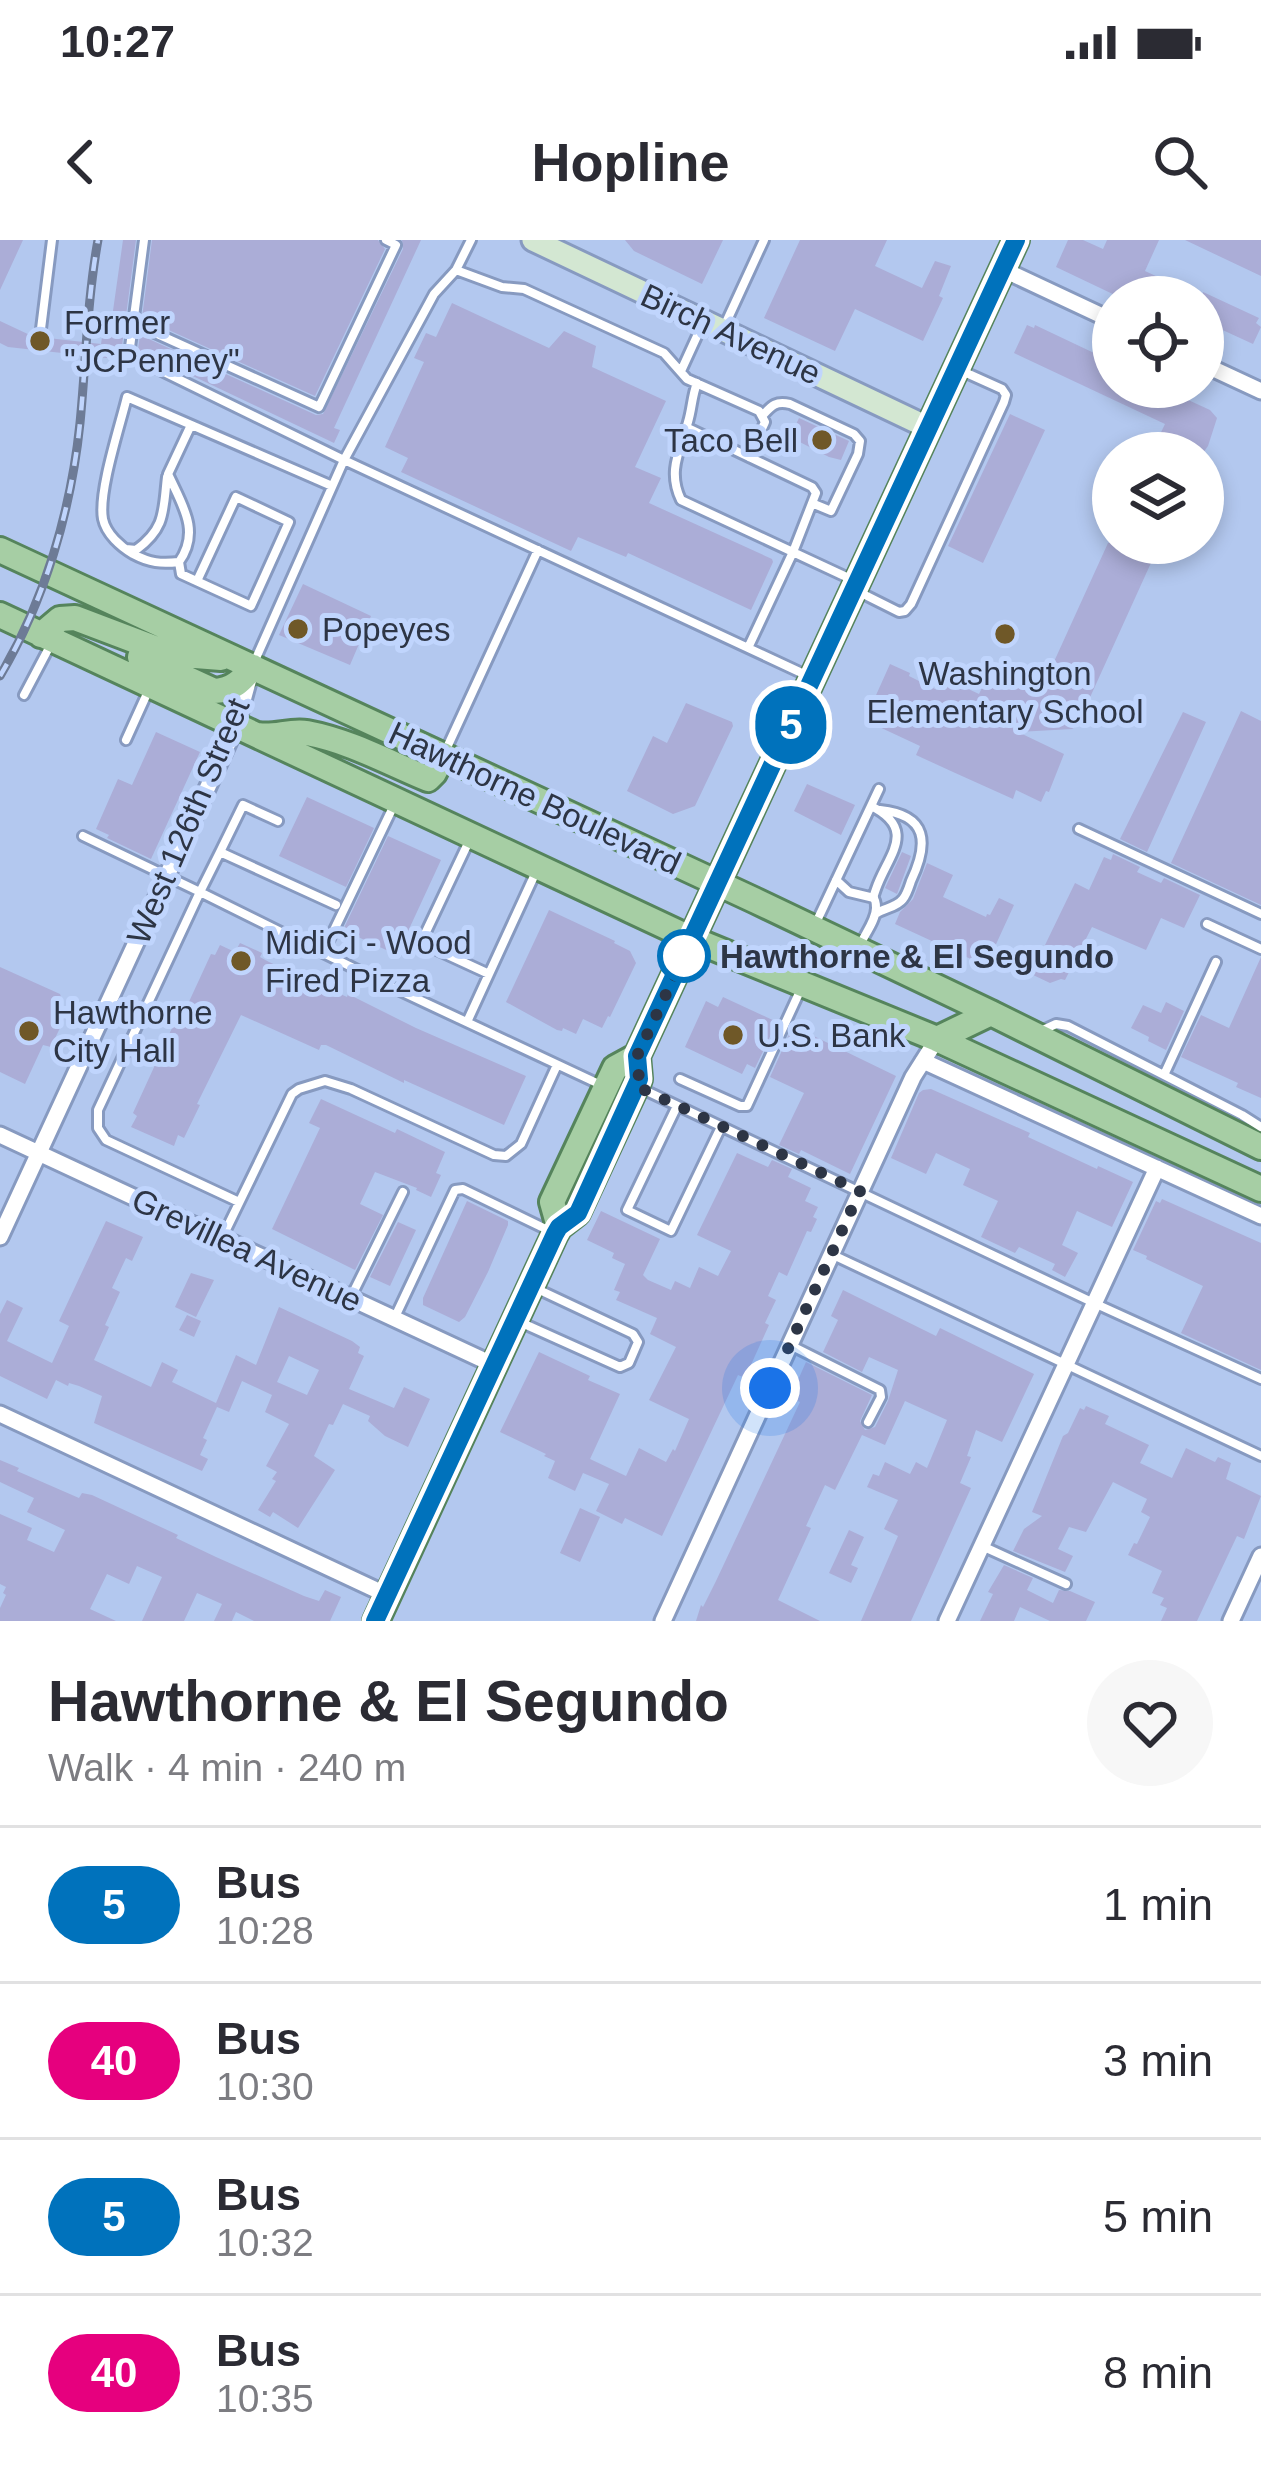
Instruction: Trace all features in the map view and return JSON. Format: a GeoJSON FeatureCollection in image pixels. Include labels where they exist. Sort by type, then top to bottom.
{"type":"FeatureCollection","features":[{"type":"Feature","properties":{"kind":"main road"},"geometry":{"type":"LineString","coordinates":[[376,1621],[557,1230],[578,1213],[639,1079],[637,1056],[1016,240]]}},
{"type":"Feature","properties":{"kind":"main road","name":"Hawthorne Boulevard"},"geometry":{"type":"LineString","coordinates":[[0,550],[991,1012],[1261,1147]]}},
{"type":"Feature","properties":{"kind":"main road","name":"Hawthorne Boulevard"},"geometry":{"type":"LineString","coordinates":[[0,616],[692,939],[803,984],[930,1050],[1258,1182]]}},
{"type":"Feature","properties":{"kind":"main road"},"geometry":{"type":"LineString","coordinates":[[47,638],[59,619],[75,619],[170,654],[244,663],[241,682],[227,691],[214,691],[117,647],[79,652]]}},
{"type":"Feature","properties":{"kind":"main road"},"geometry":{"type":"LineString","coordinates":[[243,730],[269,737],[292,731],[309,733],[428,779],[443,755]]}},
{"type":"Feature","properties":{"kind":"main road"},"geometry":{"type":"LineString","coordinates":[[930,1050],[991,1012]]}},
{"type":"Feature","properties":{"kind":"main road"},"geometry":{"type":"LineString","coordinates":[[557,1230],[552,1202],[615,1068],[637,1056]]}},
{"type":"Feature","properties":{"kind":"street","name":"Birch Avenue"},"geometry":{"type":"LineString","coordinates":[[533,240],[929,428]]}},
{"type":"Feature","properties":{"kind":"street"},"geometry":{"type":"LineString","coordinates":[[1002,269],[1092,311]]}},
{"type":"Feature","properties":{"kind":"street"},"geometry":{"type":"LineString","coordinates":[[1224,374],[1261,391]]}},
{"type":"Feature","properties":{"kind":"street","name":"West 126th Street"},"geometry":{"type":"LineString","coordinates":[[0,1237],[168,874],[243,730],[244,663]]}},
{"type":"Feature","properties":{"kind":"street"},"geometry":{"type":"LineString","coordinates":[[663,1621],[913,1077],[930,1050],[1157,1168],[1261,1216]]}},
{"type":"Feature","properties":{"kind":"street","name":"Grevillea Avenue"},"geometry":{"type":"LineString","coordinates":[[0,1135],[494,1365]]}},
{"type":"Feature","properties":{"kind":"street"},"geometry":{"type":"LineString","coordinates":[[947,1621],[1157,1168]]}},
{"type":"Feature","properties":{"kind":"street"},"geometry":{"type":"LineString","coordinates":[[0,1414],[387,1595]]}},
{"type":"Feature","properties":{"kind":"street"},"geometry":{"type":"LineString","coordinates":[[1232,1621],[1261,1556]]}},
{"type":"Feature","properties":{"kind":"lane"},"geometry":{"type":"LineString","coordinates":[[40,337],[52,240]]}},
{"type":"Feature","properties":{"kind":"lane"},"geometry":{"type":"LineString","coordinates":[[144,240],[129,355],[813,679]]}},
{"type":"Feature","properties":{"kind":"lane"},"geometry":{"type":"LineString","coordinates":[[134,323],[319,407],[396,244],[386,240]]}},
{"type":"Feature","properties":{"kind":"lane"},"geometry":{"type":"LineString","coordinates":[[244,663],[344,460],[434,294],[456,270],[471,240]]}},
{"type":"Feature","properties":{"kind":"lane"},"geometry":{"type":"LineString","coordinates":[[681,371],[764,240]]}},
{"type":"Feature","properties":{"kind":"lane"},"geometry":{"type":"LineString","coordinates":[[456,270],[502,287],[524,289],[664,353],[688,379],[763,415],[765,422],[749,458]]}},
{"type":"Feature","properties":{"kind":"lane"},"geometry":{"type":"LineString","coordinates":[[697,383],[674,464],[675,486],[682,500],[793,552],[898,612],[905,611],[920,584],[1006,395],[1002,388],[956,369]]}},
{"type":"Feature","properties":{"kind":"lane"},"geometry":{"type":"LineString","coordinates":[[167,474],[190,530],[190,547],[179,562],[159,565],[119,545],[103,522],[127,397],[332,486]]}},
{"type":"Feature","properties":{"kind":"lane"},"geometry":{"type":"LineString","coordinates":[[763,415],[779,402],[790,404],[860,441],[831,511],[814,504]]}},
{"type":"Feature","properties":{"kind":"lane"},"geometry":{"type":"LineString","coordinates":[[125,549],[136,550],[153,537],[162,517],[167,474],[191,424]]}},
{"type":"Feature","properties":{"kind":"lane"},"geometry":{"type":"LineString","coordinates":[[686,427],[816,493],[748,648]]}},
{"type":"Feature","properties":{"kind":"lane"},"geometry":{"type":"LineString","coordinates":[[179,562],[181,574],[196,581],[250,606],[290,522],[236,497],[196,581]]}},
{"type":"Feature","properties":{"kind":"lane"},"geometry":{"type":"LineString","coordinates":[[443,755],[538,550]]}},
{"type":"Feature","properties":{"kind":"lane"},"geometry":{"type":"LineString","coordinates":[[24,695],[47,638]]}},
{"type":"Feature","properties":{"kind":"lane"},"geometry":{"type":"LineString","coordinates":[[126,740],[150,686]]}},
{"type":"Feature","properties":{"kind":"lane"},"geometry":{"type":"LineString","coordinates":[[813,928],[875,808],[879,790]]}},
{"type":"Feature","properties":{"kind":"lane"},"geometry":{"type":"LineString","coordinates":[[322,953],[396,801]]}},
{"type":"Feature","properties":{"kind":"lane"},"geometry":{"type":"LineString","coordinates":[[239,1202],[106,1140],[98,1128],[98,1110],[243,805],[278,821]]}},
{"type":"Feature","properties":{"kind":"lane"},"geometry":{"type":"LineString","coordinates":[[858,950],[875,914],[874,898],[898,838],[896,829],[875,808]]}},
{"type":"Feature","properties":{"kind":"lane"},"geometry":{"type":"LineString","coordinates":[[875,808],[904,817],[922,833],[918,866],[903,900],[875,914]]}},
{"type":"Feature","properties":{"kind":"lane"},"geometry":{"type":"LineString","coordinates":[[1078,829],[1261,914]]}},
{"type":"Feature","properties":{"kind":"lane"},"geometry":{"type":"LineString","coordinates":[[83,836],[606,1087]]}},
{"type":"Feature","properties":{"kind":"lane"},"geometry":{"type":"LineString","coordinates":[[472,836],[423,940],[489,974]]}},
{"type":"Feature","properties":{"kind":"lane"},"geometry":{"type":"LineString","coordinates":[[220,852],[336,905]]}},
{"type":"Feature","properties":{"kind":"lane"},"geometry":{"type":"LineString","coordinates":[[467,1022],[538,867]]}},
{"type":"Feature","properties":{"kind":"lane"},"geometry":{"type":"LineString","coordinates":[[836,880],[849,892],[874,898]]}},
{"type":"Feature","properties":{"kind":"lane"},"geometry":{"type":"LineString","coordinates":[[1207,924],[1261,949]]}},
{"type":"Feature","properties":{"kind":"lane"},"geometry":{"type":"LineString","coordinates":[[1164,1075],[1216,962]]}},
{"type":"Feature","properties":{"kind":"lane"},"geometry":{"type":"LineString","coordinates":[[680,1079],[747,1106],[803,984]]}},
{"type":"Feature","properties":{"kind":"lane"},"geometry":{"type":"LineString","coordinates":[[1034,1034],[1056,1024],[1068,1026],[1261,1127]]}},
{"type":"Feature","properties":{"kind":"lane"},"geometry":{"type":"LineString","coordinates":[[222,1239],[292,1094],[299,1089],[325,1081],[351,1089],[494,1155],[506,1156],[521,1144],[557,1065]]}},
{"type":"Feature","properties":{"kind":"lane"},"geometry":{"type":"LineString","coordinates":[[636,1086],[1261,1379]]}},
{"type":"Feature","properties":{"kind":"lane"},"geometry":{"type":"LineString","coordinates":[[677,1106],[627,1210],[671,1231],[721,1127]]}},
{"type":"Feature","properties":{"kind":"lane"},"geometry":{"type":"LineString","coordinates":[[395,1318],[455,1190],[557,1230]]}},
{"type":"Feature","properties":{"kind":"lane"},"geometry":{"type":"LineString","coordinates":[[351,1298],[403,1192]]}},
{"type":"Feature","properties":{"kind":"lane"},"geometry":{"type":"LineString","coordinates":[[831,1254],[1261,1456]]}},
{"type":"Feature","properties":{"kind":"lane"},"geometry":{"type":"LineString","coordinates":[[515,1320],[620,1367],[629,1364],[638,1342],[634,1334],[531,1286]]}},
{"type":"Feature","properties":{"kind":"lane"},"geometry":{"type":"LineString","coordinates":[[790,1345],[880,1390],[868,1422]]}},
{"type":"Feature","properties":{"kind":"lane"},"geometry":{"type":"LineString","coordinates":[[982,1546],[1066,1584]]}},
{"type":"Feature","properties":{"kind":"building","name":"Former \"JCPenney\""},"geometry":{"type":"Polygon","coordinates":[[[0,240],[23,240],[0,290],[0,240]]]}},
{"type":"Feature","properties":{"kind":"building"},"geometry":{"type":"Polygon","coordinates":[[[123,240],[136,240],[122,346],[116,359],[0,343],[0,321],[32,336],[38,345],[48,338],[101,344],[104,324],[111,325],[123,240]]]}},
{"type":"Feature","properties":{"kind":"building"},"geometry":{"type":"Polygon","coordinates":[[[152,240],[378,240],[385,249],[315,396],[142,318],[152,240]]]}},
{"type":"Feature","properties":{"kind":"building"},"geometry":{"type":"Polygon","coordinates":[[[402,240],[421,240],[334,428],[340,430],[334,443],[138,350],[140,335],[316,415],[323,414],[403,249],[402,240]]]}},
{"type":"Feature","properties":{"kind":"building"},"geometry":{"type":"Polygon","coordinates":[[[625,240],[723,240],[702,284],[634,251],[625,240]]]}},
{"type":"Feature","properties":{"kind":"building"},"geometry":{"type":"Polygon","coordinates":[[[800,240],[887,240],[875,266],[922,288],[935,261],[951,266],[939,296],[943,298],[923,341],[855,309],[835,351],[764,318],[800,240]]]}},
{"type":"Feature","properties":{"kind":"building"},"geometry":{"type":"Polygon","coordinates":[[[1068,240],[1083,240],[1103,249],[1107,240],[1159,240],[1145,271],[1156,276],[1092,276],[1092,284],[1056,267],[1068,240]]]}},
{"type":"Feature","properties":{"kind":"building"},"geometry":{"type":"Polygon","coordinates":[[[1185,240],[1261,240],[1261,276],[1185,240]]]}},
{"type":"Feature","properties":{"kind":"building"},"geometry":{"type":"Polygon","coordinates":[[[1224,302],[1259,318],[1256,323],[1261,327],[1253,344],[1224,331],[1224,302]]]}},
{"type":"Feature","properties":{"kind":"building"},"geometry":{"type":"Polygon","coordinates":[[[452,303],[549,348],[564,331],[596,346],[592,367],[666,401],[635,467],[661,478],[649,503],[772,559],[751,610],[628,553],[626,557],[578,537],[571,551],[401,472],[408,458],[385,447],[424,362],[414,358],[426,333],[436,337],[452,303]]]}},
{"type":"Feature","properties":{"kind":"building"},"geometry":{"type":"Polygon","coordinates":[[[1027,325],[1035,325],[1092,352],[1092,390],[1014,353],[1027,325]]]}},
{"type":"Feature","properties":{"kind":"building"},"geometry":{"type":"Polygon","coordinates":[[[1131,408],[1206,408],[1217,418],[1212,432],[1161,432],[1165,424],[1131,408]]]}},
{"type":"Feature","properties":{"kind":"building"},"geometry":{"type":"Polygon","coordinates":[[[1010,414],[1045,430],[983,563],[948,546],[1010,414]]]}},
{"type":"Feature","properties":{"kind":"building"},"geometry":{"type":"Polygon","coordinates":[[[799,418],[849,441],[841,460],[790,437],[799,418]]]}},
{"type":"Feature","properties":{"kind":"building"},"geometry":{"type":"Polygon","coordinates":[[[1098,564],[1150,564],[1077,726],[1018,732],[1064,754],[1041,802],[1016,790],[1013,799],[916,755],[920,746],[875,725],[878,718],[868,713],[890,664],[937,690],[943,677],[979,694],[993,665],[1042,688],[1098,564]]]}},
{"type":"Feature","properties":{"kind":"building"},"geometry":{"type":"Polygon","coordinates":[[[303,584],[371,616],[350,665],[279,635],[303,584]]]}},
{"type":"Feature","properties":{"kind":"building"},"geometry":{"type":"Polygon","coordinates":[[[686,703],[733,726],[695,806],[673,814],[627,791],[653,736],[667,743],[686,703]]]}},
{"type":"Feature","properties":{"kind":"building"},"geometry":{"type":"Polygon","coordinates":[[[1241,711],[1261,721],[1261,905],[1171,863],[1241,711]]]}},
{"type":"Feature","properties":{"kind":"building"},"geometry":{"type":"Polygon","coordinates":[[[1183,712],[1206,722],[1147,852],[1120,839],[1183,712]]]}},
{"type":"Feature","properties":{"kind":"building"},"geometry":{"type":"Polygon","coordinates":[[[156,732],[200,752],[151,859],[96,829],[118,779],[132,785],[156,732]]]}},
{"type":"Feature","properties":{"kind":"building"},"geometry":{"type":"Polygon","coordinates":[[[807,784],[855,805],[841,835],[794,811],[807,784]]]}},
{"type":"Feature","properties":{"kind":"building"},"geometry":{"type":"Polygon","coordinates":[[[307,797],[374,828],[346,887],[279,856],[307,797]]]}},
{"type":"Feature","properties":{"kind":"building"},"geometry":{"type":"Polygon","coordinates":[[[388,836],[441,860],[397,955],[343,930],[388,836]]]}},
{"type":"Feature","properties":{"kind":"building"},"geometry":{"type":"Polygon","coordinates":[[[902,852],[911,856],[897,894],[885,888],[902,852]]]}},
{"type":"Feature","properties":{"kind":"building"},"geometry":{"type":"Polygon","coordinates":[[[1113,854],[1140,867],[1137,872],[1161,883],[1164,878],[1200,895],[1184,928],[1161,918],[1146,950],[1092,927],[1065,980],[1050,983],[1031,974],[1075,883],[1089,890],[1104,857],[1111,860],[1113,854]]]}},
{"type":"Feature","properties":{"kind":"building"},"geometry":{"type":"Polygon","coordinates":[[[927,863],[953,875],[943,897],[986,917],[999,898],[1014,905],[986,966],[895,924],[913,899],[927,863]]]}},
{"type":"Feature","properties":{"kind":"building"},"geometry":{"type":"Polygon","coordinates":[[[549,910],[615,941],[630,951],[636,963],[602,1028],[583,1019],[576,1034],[557,1030],[506,1002],[549,910]]]}},
{"type":"Feature","properties":{"kind":"building"},"geometry":{"type":"Polygon","coordinates":[[[240,943],[262,953],[260,957],[269,962],[526,1076],[504,1125],[326,1045],[319,1050],[241,1015],[184,1138],[178,1135],[174,1146],[131,1127],[137,1116],[133,1113],[183,1004],[187,1006],[211,954],[220,945],[235,952],[240,943]]]}},
{"type":"Feature","properties":{"kind":"building"},"geometry":{"type":"Polygon","coordinates":[[[1261,957],[1261,1098],[1181,1057],[1201,1015],[1229,1028],[1261,957]]]}},
{"type":"Feature","properties":{"kind":"building","name":"Hawthorne City Hall"},"geometry":{"type":"Polygon","coordinates":[[[0,967],[60,994],[66,1015],[51,1047],[43,1045],[25,1084],[0,1072],[0,967]]]}},
{"type":"Feature","properties":{"kind":"building","name":"U.S. Bank"},"geometry":{"type":"Polygon","coordinates":[[[723,997],[777,1022],[755,1068],[747,1064],[742,1074],[685,1047],[706,1001],[718,1007],[723,997]]]}},
{"type":"Feature","properties":{"kind":"building"},"geometry":{"type":"Polygon","coordinates":[[[1166,1002],[1184,1011],[1166,1050],[1131,1028],[1143,1005],[1161,1013],[1166,1002]]]}},
{"type":"Feature","properties":{"kind":"building"},"geometry":{"type":"Polygon","coordinates":[[[793,1026],[896,1076],[850,1174],[801,1150],[799,1154],[779,1145],[804,1093],[770,1077],[793,1026]]]}},
{"type":"Feature","properties":{"kind":"building"},"geometry":{"type":"Polygon","coordinates":[[[931,1089],[1133,1182],[1112,1227],[1077,1211],[1062,1245],[1078,1253],[1065,1277],[1052,1270],[1055,1264],[1019,1247],[1015,1253],[981,1237],[998,1201],[963,1185],[970,1169],[936,1153],[926,1174],[891,1158],[919,1093],[931,1089]]]}},
{"type":"Feature","properties":{"kind":"building"},"geometry":{"type":"Polygon","coordinates":[[[321,1099],[445,1152],[431,1197],[375,1172],[360,1204],[383,1215],[355,1270],[272,1229],[320,1128],[309,1123],[321,1099]]]}},
{"type":"Feature","properties":{"kind":"building"},"geometry":{"type":"Polygon","coordinates":[[[737,1153],[768,1167],[772,1160],[792,1169],[788,1177],[811,1188],[805,1201],[818,1207],[813,1217],[817,1219],[787,1276],[779,1272],[768,1296],[776,1300],[765,1323],[769,1325],[745,1378],[738,1375],[662,1536],[625,1518],[622,1524],[596,1511],[609,1484],[583,1473],[575,1491],[548,1478],[555,1461],[500,1432],[539,1352],[620,1394],[590,1459],[626,1476],[639,1448],[666,1462],[689,1419],[649,1400],[676,1347],[650,1334],[657,1318],[616,1300],[620,1292],[614,1290],[625,1264],[587,1240],[601,1211],[660,1239],[643,1275],[648,1280],[671,1290],[675,1281],[690,1288],[699,1267],[718,1276],[731,1251],[697,1235],[737,1153]]]}},
{"type":"Feature","properties":{"kind":"building"},"geometry":{"type":"Polygon","coordinates":[[[1162,1199],[1261,1243],[1261,1370],[1181,1333],[1203,1286],[1133,1250],[1156,1201],[1162,1199]]]}},
{"type":"Feature","properties":{"kind":"building"},"geometry":{"type":"Polygon","coordinates":[[[467,1201],[508,1225],[459,1322],[423,1305],[423,1298],[467,1201]]]}},
{"type":"Feature","properties":{"kind":"building"},"geometry":{"type":"Polygon","coordinates":[[[106,1221],[143,1237],[132,1261],[126,1258],[112,1288],[120,1292],[94,1360],[151,1387],[162,1362],[178,1370],[172,1382],[216,1403],[236,1355],[256,1365],[279,1307],[360,1347],[358,1353],[364,1356],[349,1389],[394,1408],[404,1387],[430,1399],[408,1447],[385,1436],[368,1421],[370,1416],[343,1404],[314,1456],[335,1470],[298,1528],[273,1512],[270,1517],[258,1510],[276,1481],[272,1479],[277,1472],[266,1466],[289,1424],[265,1412],[272,1395],[242,1381],[229,1412],[217,1407],[203,1438],[207,1440],[200,1455],[208,1459],[202,1471],[94,1423],[102,1396],[56,1380],[47,1399],[0,1376],[0,1314],[7,1300],[23,1308],[7,1341],[52,1363],[69,1326],[59,1321],[106,1221]],[[289,1356],[277,1382],[307,1395],[319,1370],[289,1356]]]}},
{"type":"Feature","properties":{"kind":"building"},"geometry":{"type":"Polygon","coordinates":[[[398,1222],[416,1230],[390,1286],[370,1277],[398,1222]]]}},
{"type":"Feature","properties":{"kind":"building"},"geometry":{"type":"Polygon","coordinates":[[[191,1273],[214,1280],[196,1317],[175,1307],[191,1273]]]}},
{"type":"Feature","properties":{"kind":"building"},"geometry":{"type":"Polygon","coordinates":[[[843,1290],[936,1336],[940,1328],[1034,1374],[1002,1442],[976,1430],[960,1483],[971,1488],[911,1621],[861,1621],[898,1536],[884,1529],[898,1500],[867,1487],[885,1462],[910,1474],[916,1462],[927,1468],[947,1420],[905,1401],[885,1445],[862,1435],[835,1490],[825,1485],[806,1526],[811,1528],[778,1600],[820,1621],[696,1621],[800,1402],[790,1398],[806,1362],[872,1395],[860,1421],[865,1430],[875,1427],[888,1401],[898,1370],[869,1357],[862,1372],[823,1352],[838,1320],[831,1316],[843,1290]]]}},
{"type":"Feature","properties":{"kind":"building"},"geometry":{"type":"Polygon","coordinates":[[[187,1315],[201,1321],[194,1337],[179,1330],[187,1315]]]}},
{"type":"Feature","properties":{"kind":"building"},"geometry":{"type":"Polygon","coordinates":[[[1086,1406],[1109,1416],[1105,1424],[1149,1445],[1140,1463],[1172,1478],[1186,1448],[1215,1462],[1218,1457],[1231,1463],[1226,1479],[1261,1496],[1244,1539],[1237,1536],[1197,1621],[1161,1621],[1167,1608],[1160,1605],[1164,1598],[1152,1593],[1162,1571],[1128,1555],[1150,1517],[1141,1512],[1147,1499],[1113,1482],[1086,1532],[1069,1527],[1058,1549],[1073,1556],[1065,1572],[1013,1551],[1024,1529],[1042,1516],[1032,1512],[1063,1436],[1086,1406]]]}},
{"type":"Feature","properties":{"kind":"building"},"geometry":{"type":"Polygon","coordinates":[[[0,1460],[79,1498],[82,1493],[92,1495],[304,1596],[319,1601],[325,1590],[341,1597],[330,1621],[254,1621],[236,1612],[232,1621],[214,1621],[222,1604],[197,1593],[184,1621],[142,1621],[162,1577],[137,1566],[129,1584],[107,1574],[90,1609],[116,1621],[0,1621],[6,1587],[0,1584],[0,1514],[32,1528],[27,1540],[54,1552],[65,1530],[27,1512],[34,1498],[0,1482],[0,1460]]]}},
{"type":"Feature","properties":{"kind":"building"},"geometry":{"type":"Polygon","coordinates":[[[580,1508],[600,1517],[580,1562],[560,1553],[580,1508]]]}},
{"type":"Feature","properties":{"kind":"building"},"geometry":{"type":"Polygon","coordinates":[[[849,1530],[864,1537],[851,1565],[858,1568],[851,1583],[829,1573],[849,1530]]]}},
{"type":"Feature","properties":{"kind":"building"},"geometry":{"type":"Polygon","coordinates":[[[1004,1565],[1033,1578],[1027,1590],[1053,1603],[1059,1590],[1095,1602],[1086,1621],[1050,1621],[1020,1607],[1014,1621],[980,1621],[993,1594],[988,1592],[1004,1565]]]}},
{"type":"Feature","properties":{"kind":"railway"},"geometry":{"type":"LineString","coordinates":[[0,676],[43,586],[70,489],[98,240]]}},
{"type":"Feature","properties":{"kind":"bus line","name":"5"},"geometry":{"type":"LineString","coordinates":[[375,1621],[555,1234],[578,1213],[639,1079],[637,1056],[1016,240]]}},
{"type":"Feature","properties":{"kind":"place","name":"Former \"JCPenney\""},"geometry":{"type":"Point","coordinates":[40,341]}},
{"type":"Feature","properties":{"kind":"place","name":"Taco Bell"},"geometry":{"type":"Point","coordinates":[822,440]}},
{"type":"Feature","properties":{"kind":"place","name":"Popeyes"},"geometry":{"type":"Point","coordinates":[298,629]}},
{"type":"Feature","properties":{"kind":"place","name":"Washington Elementary School"},"geometry":{"type":"Point","coordinates":[1005,634]}},
{"type":"Feature","properties":{"kind":"place","name":"Hawthorne & El Segundo"},"geometry":{"type":"Point","coordinates":[684,956]}},
{"type":"Feature","properties":{"kind":"place","name":"MidiCi - Wood Fired Pizza"},"geometry":{"type":"Point","coordinates":[241,961]}},
{"type":"Feature","properties":{"kind":"place","name":"Hawthorne City Hall"},"geometry":{"type":"Point","coordinates":[29,1031]}},
{"type":"Feature","properties":{"kind":"place","name":"U.S. Bank"},"geometry":{"type":"Point","coordinates":[733,1035]}},
{"type":"Feature","properties":{"kind":"route"},"geometry":{"type":"LineString","coordinates":[[684,956],[637,1056],[636,1086],[860,1191],[770,1388]]}}]}
